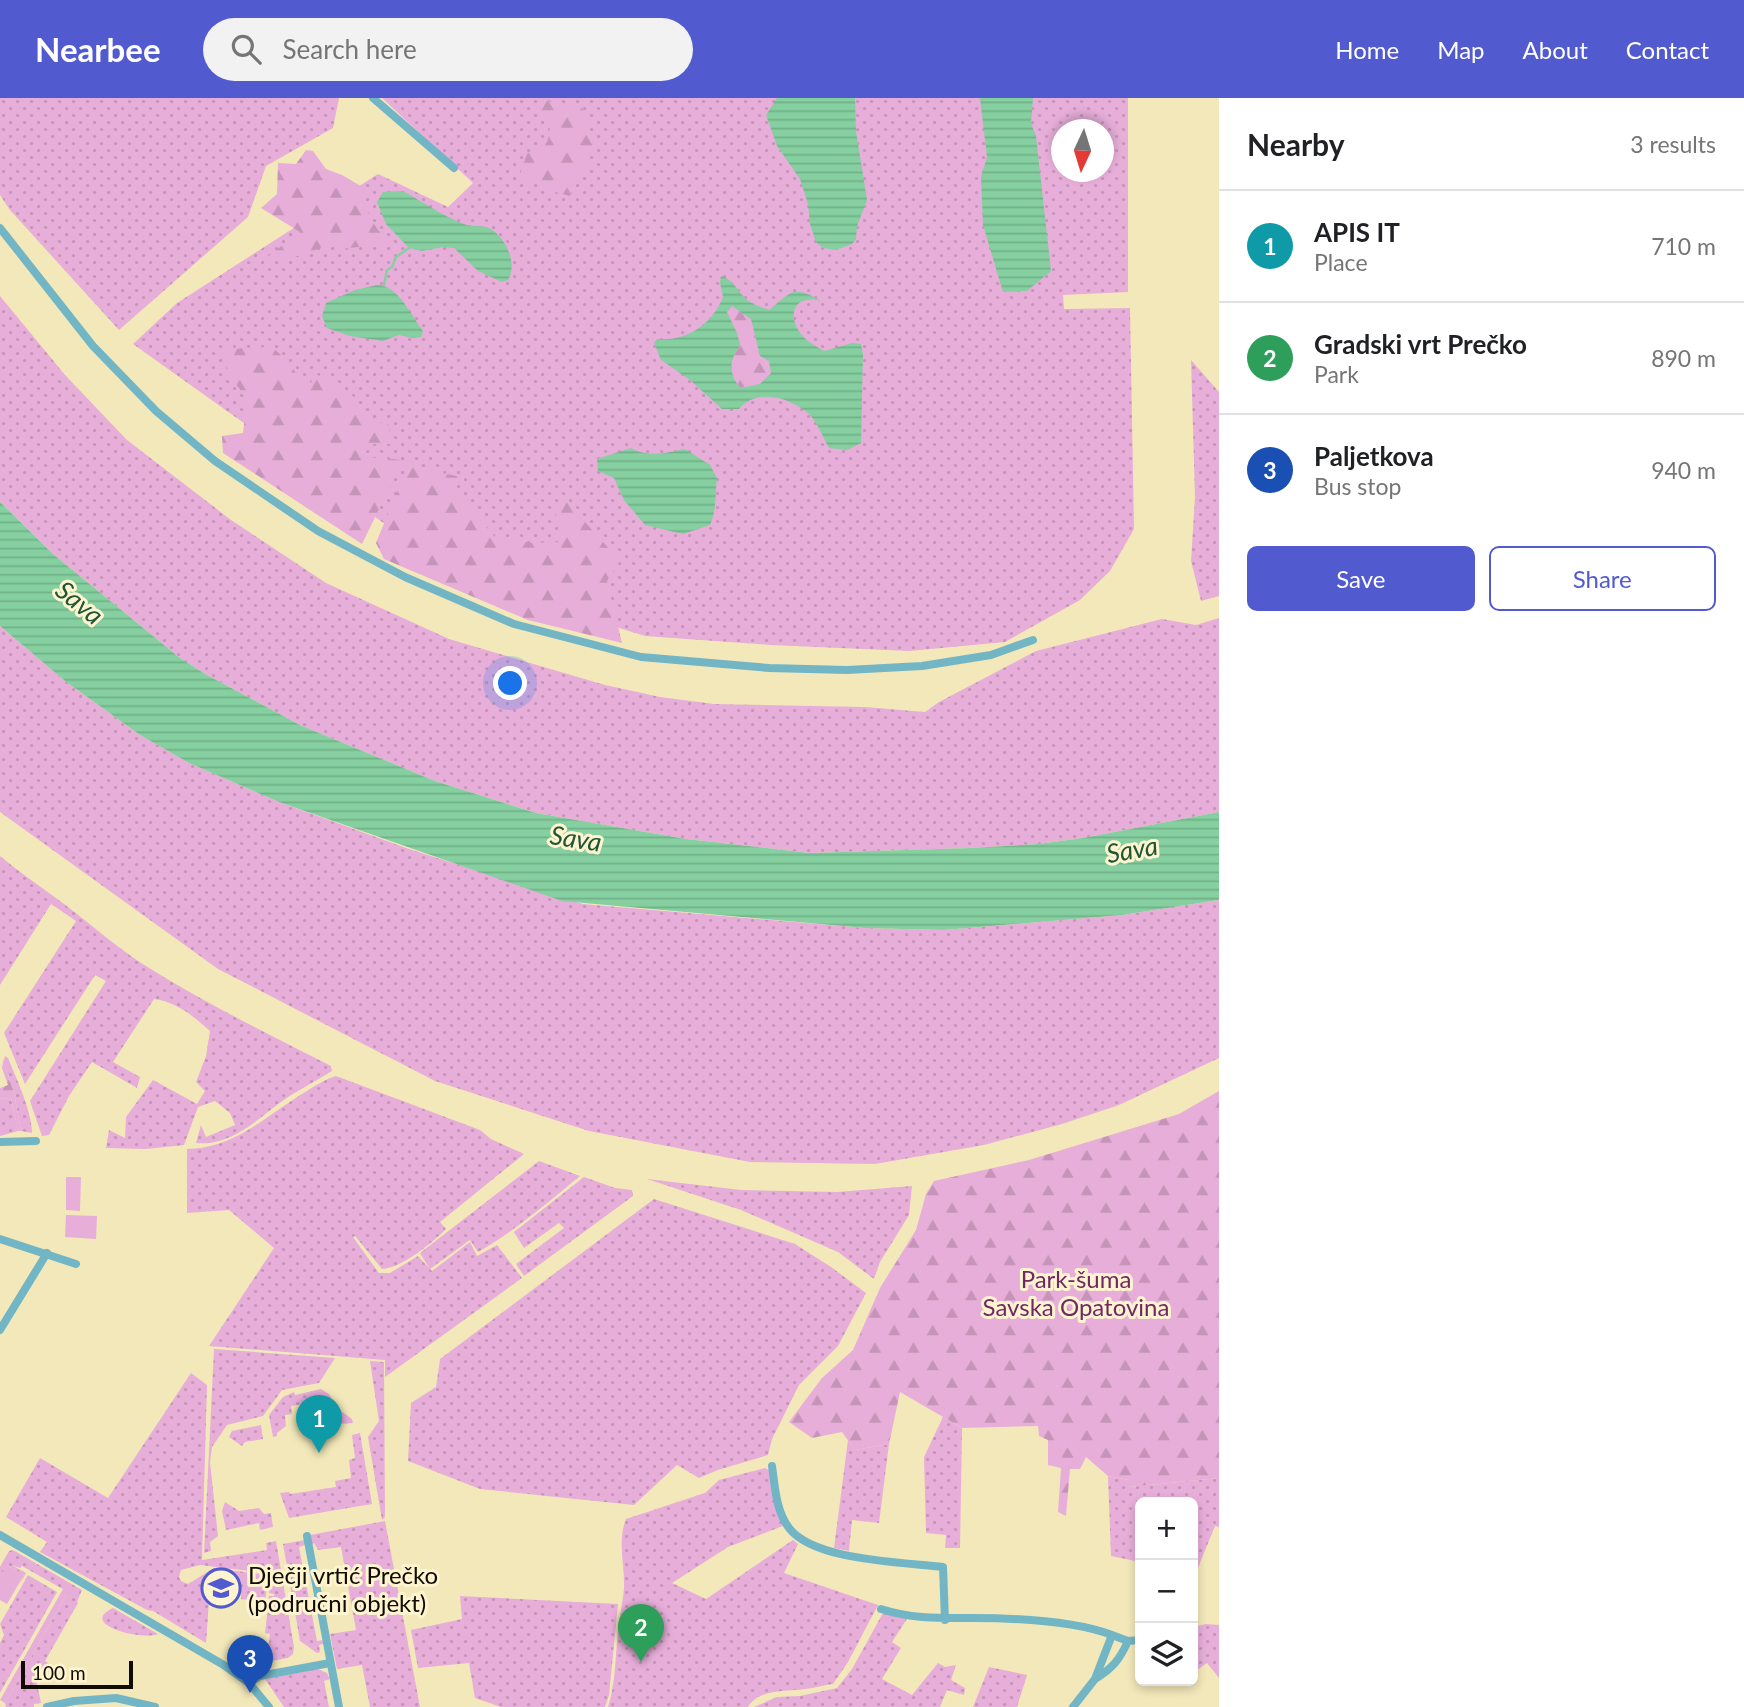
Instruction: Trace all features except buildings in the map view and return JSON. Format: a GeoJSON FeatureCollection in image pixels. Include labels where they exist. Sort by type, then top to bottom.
{"type":"FeatureCollection","features":[{"type":"Feature","properties":{"kind":"street"},"geometry":{"type":"LineString","coordinates":[[373,98],[454,168]]}},
{"type":"Feature","properties":{"kind":"street"},"geometry":{"type":"LineString","coordinates":[[0,228],[93,346],[156,411],[215,461],[318,531],[405,577],[514,624],[641,657],[769,668],[847,670],[922,666],[991,655],[1032,640]]}},
{"type":"Feature","properties":{"kind":"street"},"geometry":{"type":"LineString","coordinates":[[0,1142],[36,1141]]}},
{"type":"Feature","properties":{"kind":"street"},"geometry":{"type":"LineString","coordinates":[[0,1239],[76,1264]]}},
{"type":"Feature","properties":{"kind":"street"},"geometry":{"type":"LineString","coordinates":[[0,1330],[47,1254]]}},
{"type":"Feature","properties":{"kind":"street"},"geometry":{"type":"LineString","coordinates":[[772,1466],[784,1519],[790,1530],[814,1546],[833,1553],[943,1567],[945,1619]]}},
{"type":"Feature","properties":{"kind":"street"},"geometry":{"type":"LineString","coordinates":[[0,1535],[222,1664],[249,1682],[269,1707]]}},
{"type":"Feature","properties":{"kind":"street"},"geometry":{"type":"LineString","coordinates":[[307,1536],[339,1707]]}},
{"type":"Feature","properties":{"kind":"street"},"geometry":{"type":"LineString","coordinates":[[881,1609],[925,1619],[997,1619],[1059,1624],[1100,1630],[1128,1641],[1135,1640]]}},
{"type":"Feature","properties":{"kind":"street"},"geometry":{"type":"LineString","coordinates":[[1096,1679],[1112,1635]]}},
{"type":"Feature","properties":{"kind":"street"},"geometry":{"type":"LineString","coordinates":[[1073,1707],[1096,1679],[1120,1659],[1128,1641]]}},
{"type":"Feature","properties":{"kind":"street"},"geometry":{"type":"LineString","coordinates":[[249,1682],[260,1676],[330,1663]]}},
{"type":"Feature","properties":{"kind":"street"},"geometry":{"type":"LineString","coordinates":[[47,1707],[116,1698],[155,1707]]}},
{"type":"Feature","properties":{"kind":"green space"},"geometry":{"type":"Polygon","coordinates":[[[0,98],[339,98],[333,128],[266,166],[248,217],[119,330],[10,210],[0,195],[0,98]]]}},
{"type":"Feature","properties":{"kind":"green space"},"geometry":{"type":"Polygon","coordinates":[[[382,98],[1128,98],[1128,292],[1063,295],[1064,309],[1130,308],[1134,529],[1110,571],[1080,600],[1005,642],[909,651],[645,636],[506,593],[399,534],[133,344],[177,303],[378,174],[448,207],[473,183],[382,98]]]}},
{"type":"Feature","properties":{"kind":"green space"},"geometry":{"type":"Polygon","coordinates":[[[545,99],[562,107],[577,103],[587,114],[593,144],[589,163],[579,175],[570,196],[551,191],[534,182],[522,181],[520,175],[527,153],[543,148],[548,140],[550,126],[544,120],[540,107],[545,99]]]}},
{"type":"Feature","properties":{"kind":"green space"},"geometry":{"type":"Polygon","coordinates":[[[306,150],[313,151],[326,169],[364,188],[370,218],[389,243],[342,249],[330,243],[305,255],[263,260],[300,232],[261,208],[277,194],[278,163],[296,164],[306,150]]]}},
{"type":"Feature","properties":{"kind":"green space"},"geometry":{"type":"Polygon","coordinates":[[[0,296],[65,375],[127,440],[231,520],[326,583],[449,639],[605,685],[660,697],[714,704],[865,707],[925,712],[1036,651],[1162,619],[1196,625],[1219,618],[1219,812],[1038,844],[810,853],[686,839],[536,813],[435,781],[300,725],[180,658],[53,554],[0,502],[0,296]]]}},
{"type":"Feature","properties":{"kind":"green space"},"geometry":{"type":"Polygon","coordinates":[[[732,305],[751,319],[760,355],[769,361],[771,373],[760,384],[740,388],[735,381],[732,361],[737,333],[727,312],[732,305]]]}},
{"type":"Feature","properties":{"kind":"green space"},"geometry":{"type":"Polygon","coordinates":[[[272,347],[291,364],[301,384],[311,384],[313,372],[353,396],[373,423],[388,422],[392,444],[371,444],[363,457],[403,460],[362,544],[223,453],[222,436],[243,433],[247,399],[233,380],[219,352],[272,347]]]}},
{"type":"Feature","properties":{"kind":"green space"},"geometry":{"type":"Polygon","coordinates":[[[1191,360],[1219,392],[1219,596],[1201,601],[1191,561],[1195,497],[1191,360]]]}},
{"type":"Feature","properties":{"kind":"green space"},"geometry":{"type":"Polygon","coordinates":[[[410,460],[428,470],[461,477],[455,491],[495,537],[532,543],[561,542],[555,512],[567,502],[620,561],[607,581],[622,643],[528,620],[384,559],[376,543],[410,460]]]}},
{"type":"Feature","properties":{"kind":"green space"},"geometry":{"type":"Polygon","coordinates":[[[0,626],[65,681],[140,735],[189,763],[279,802],[409,849],[583,904],[865,928],[944,930],[1122,915],[1219,900],[1219,1058],[1119,1105],[1062,1124],[984,1145],[875,1164],[750,1162],[589,1131],[435,1081],[218,969],[0,812],[0,626]]]}},
{"type":"Feature","properties":{"kind":"green space"},"geometry":{"type":"Polygon","coordinates":[[[0,856],[141,963],[211,1004],[331,1066],[332,1071],[288,1097],[245,1129],[222,1140],[196,1143],[201,1125],[206,1137],[235,1125],[230,1113],[215,1101],[198,1107],[184,1145],[146,1149],[106,1148],[109,1130],[125,1138],[126,1117],[153,1080],[197,1104],[205,1091],[196,1082],[206,1056],[210,1031],[177,1006],[154,999],[113,1062],[140,1077],[137,1088],[92,1062],[69,1096],[49,1135],[42,1136],[30,1101],[106,981],[95,975],[25,1084],[4,1033],[76,921],[51,904],[0,985],[0,856]]]}},
{"type":"Feature","properties":{"kind":"green space"},"geometry":{"type":"Polygon","coordinates":[[[5,1056],[23,1095],[32,1133],[21,1131],[14,1092],[3,1062],[5,1056]]]}},
{"type":"Feature","properties":{"kind":"green space"},"geometry":{"type":"Polygon","coordinates":[[[3,1062],[14,1092],[21,1131],[18,1131],[11,1098],[0,1099],[0,1088],[8,1085],[2,1068],[3,1062]]]}},
{"type":"Feature","properties":{"kind":"green space"},"geometry":{"type":"Polygon","coordinates":[[[336,1076],[480,1130],[491,1139],[524,1154],[440,1222],[446,1229],[433,1241],[390,1268],[382,1269],[355,1236],[353,1237],[379,1273],[390,1273],[418,1256],[429,1268],[420,1253],[539,1161],[580,1176],[492,1244],[478,1252],[470,1240],[430,1269],[432,1271],[470,1242],[477,1256],[497,1245],[522,1278],[385,1377],[385,1360],[209,1346],[274,1248],[229,1210],[187,1213],[187,1149],[205,1147],[236,1137],[292,1100],[336,1076]]]}},
{"type":"Feature","properties":{"kind":"green space","name":"Park-šuma Savska Opatovina"},"geometry":{"type":"Polygon","coordinates":[[[1219,1091],[1219,1478],[1129,1487],[1129,1480],[1108,1476],[1086,1457],[1080,1469],[1070,1469],[1066,1516],[1058,1512],[1061,1468],[1048,1465],[1048,1440],[1039,1436],[1038,1426],[962,1428],[900,1392],[889,1444],[855,1450],[842,1432],[812,1438],[789,1422],[822,1378],[853,1350],[880,1288],[916,1230],[926,1194],[934,1181],[1029,1160],[1179,1114],[1219,1091]]]}},
{"type":"Feature","properties":{"kind":"green space"},"geometry":{"type":"Polygon","coordinates":[[[11,1098],[18,1131],[0,1136],[0,1099],[11,1098]]]}},
{"type":"Feature","properties":{"kind":"green space"},"geometry":{"type":"Polygon","coordinates":[[[66,1177],[81,1177],[80,1211],[66,1210],[66,1177]]]}},
{"type":"Feature","properties":{"kind":"green space"},"geometry":{"type":"Polygon","coordinates":[[[584,1177],[615,1188],[632,1190],[633,1196],[524,1276],[516,1264],[564,1228],[559,1223],[524,1248],[514,1232],[584,1177]]]}},
{"type":"Feature","properties":{"kind":"green space"},"geometry":{"type":"Polygon","coordinates":[[[647,1179],[741,1190],[837,1192],[912,1186],[909,1215],[880,1262],[874,1279],[838,1252],[741,1210],[647,1179]]]}},
{"type":"Feature","properties":{"kind":"green space"},"geometry":{"type":"Polygon","coordinates":[[[654,1199],[795,1244],[866,1293],[838,1346],[799,1385],[772,1439],[768,1455],[699,1478],[677,1465],[634,1505],[480,1489],[408,1461],[411,1403],[436,1387],[440,1359],[654,1199]]]}},
{"type":"Feature","properties":{"kind":"green space"},"geometry":{"type":"Polygon","coordinates":[[[66,1215],[97,1216],[96,1239],[65,1237],[66,1215]]]}},
{"type":"Feature","properties":{"kind":"green space"},"geometry":{"type":"Polygon","coordinates":[[[214,1349],[335,1358],[319,1383],[282,1390],[263,1416],[227,1425],[212,1447],[210,1462],[218,1536],[210,1542],[211,1551],[204,1553],[214,1349]]]}},
{"type":"Feature","properties":{"kind":"green space"},"geometry":{"type":"Polygon","coordinates":[[[370,1361],[384,1362],[385,1517],[382,1520],[368,1437],[379,1421],[370,1361]]]}},
{"type":"Feature","properties":{"kind":"green space"},"geometry":{"type":"Polygon","coordinates":[[[191,1373],[207,1385],[202,1560],[267,1550],[266,1543],[276,1541],[294,1647],[293,1654],[288,1658],[261,1663],[263,1643],[269,1643],[270,1634],[265,1633],[269,1596],[274,1596],[269,1593],[271,1578],[267,1573],[200,1565],[181,1570],[181,1581],[188,1584],[214,1568],[268,1577],[265,1602],[241,1599],[241,1594],[217,1591],[217,1587],[210,1587],[206,1643],[153,1611],[40,1552],[47,1542],[6,1517],[40,1458],[108,1498],[191,1373]]]}},
{"type":"Feature","properties":{"kind":"green space"},"geometry":{"type":"Polygon","coordinates":[[[321,1389],[329,1394],[337,1408],[352,1419],[353,1423],[338,1424],[336,1412],[325,1406],[324,1401],[291,1406],[292,1414],[285,1415],[286,1426],[273,1437],[269,1415],[283,1397],[294,1392],[295,1395],[321,1389]]]}},
{"type":"Feature","properties":{"kind":"green space"},"geometry":{"type":"Polygon","coordinates":[[[943,1417],[962,1428],[960,1548],[945,1548],[946,1535],[926,1533],[924,1457],[943,1417]]]}},
{"type":"Feature","properties":{"kind":"green space"},"geometry":{"type":"Polygon","coordinates":[[[261,1425],[263,1439],[245,1442],[242,1446],[229,1437],[232,1431],[261,1425]]]}},
{"type":"Feature","properties":{"kind":"green space"},"geometry":{"type":"Polygon","coordinates":[[[360,1433],[372,1504],[289,1518],[280,1493],[336,1487],[335,1481],[351,1478],[349,1460],[355,1458],[352,1435],[360,1433]]]}},
{"type":"Feature","properties":{"kind":"green space"},"geometry":{"type":"Polygon","coordinates":[[[848,1440],[855,1450],[889,1444],[879,1523],[852,1520],[849,1551],[834,1548],[848,1440]]]}},
{"type":"Feature","properties":{"kind":"green space"},"geometry":{"type":"Polygon","coordinates":[[[765,1468],[769,1470],[783,1526],[728,1547],[672,1583],[706,1599],[793,1540],[798,1544],[784,1573],[878,1605],[848,1662],[833,1684],[766,1694],[748,1707],[608,1707],[614,1679],[623,1594],[622,1545],[626,1519],[705,1493],[719,1480],[765,1468]]]}},
{"type":"Feature","properties":{"kind":"green space"},"geometry":{"type":"Polygon","coordinates":[[[1108,1476],[1129,1480],[1129,1487],[1219,1478],[1219,1527],[1215,1526],[1198,1568],[1198,1497],[1135,1497],[1135,1561],[1111,1556],[1108,1476]]]}},
{"type":"Feature","properties":{"kind":"green space"},"geometry":{"type":"Polygon","coordinates":[[[225,1502],[239,1511],[259,1508],[264,1514],[271,1513],[273,1527],[260,1530],[259,1523],[226,1530],[222,1511],[225,1502]]]}},
{"type":"Feature","properties":{"kind":"green space"},"geometry":{"type":"Polygon","coordinates":[[[385,1521],[420,1707],[370,1707],[362,1665],[337,1669],[330,1634],[356,1630],[341,1547],[318,1550],[314,1543],[312,1544],[310,1535],[385,1521]]]}},
{"type":"Feature","properties":{"kind":"green space"},"geometry":{"type":"Polygon","coordinates":[[[305,1540],[305,1545],[299,1547],[317,1641],[323,1640],[323,1644],[319,1645],[320,1652],[317,1653],[300,1641],[283,1544],[305,1540]]]}},
{"type":"Feature","properties":{"kind":"green space"},"geometry":{"type":"Polygon","coordinates":[[[13,1550],[82,1590],[78,1603],[45,1661],[56,1668],[35,1675],[41,1703],[34,1704],[34,1707],[6,1707],[5,1703],[68,1592],[22,1566],[20,1568],[12,1565],[26,1573],[20,1584],[24,1575],[7,1565],[0,1577],[0,1567],[9,1551],[13,1550]]]}},
{"type":"Feature","properties":{"kind":"green space"},"geometry":{"type":"Polygon","coordinates":[[[7,1565],[24,1575],[7,1604],[0,1600],[0,1577],[7,1565]]]}},
{"type":"Feature","properties":{"kind":"green space"},"geometry":{"type":"Polygon","coordinates":[[[28,1575],[57,1592],[0,1693],[0,1643],[4,1635],[0,1624],[28,1575]]]}},
{"type":"Feature","properties":{"kind":"green space"},"geometry":{"type":"Polygon","coordinates":[[[63,1589],[68,1592],[5,1703],[0,1700],[63,1589]]]}},
{"type":"Feature","properties":{"kind":"green space"},"geometry":{"type":"Polygon","coordinates":[[[460,1596],[618,1604],[609,1695],[605,1707],[501,1707],[475,1698],[469,1663],[418,1668],[411,1630],[462,1619],[460,1596]]]}},
{"type":"Feature","properties":{"kind":"green space"},"geometry":{"type":"Polygon","coordinates":[[[113,1608],[158,1634],[140,1635],[107,1626],[103,1620],[104,1614],[113,1608]]]}},
{"type":"Feature","properties":{"kind":"green space"},"geometry":{"type":"Polygon","coordinates":[[[883,1613],[907,1619],[892,1642],[901,1648],[882,1679],[912,1695],[938,1663],[945,1667],[956,1665],[951,1680],[965,1688],[964,1695],[947,1690],[940,1707],[754,1707],[777,1697],[800,1696],[837,1688],[852,1669],[883,1613]]]}},
{"type":"Feature","properties":{"kind":"green space"},"geometry":{"type":"Polygon","coordinates":[[[1219,1625],[1219,1678],[1207,1663],[1198,1669],[1198,1626],[1219,1625]]]}},
{"type":"Feature","properties":{"kind":"green space"},"geometry":{"type":"Polygon","coordinates":[[[989,1667],[1027,1675],[1017,1707],[973,1707],[989,1667]]]}},
{"type":"Feature","properties":{"kind":"green space"},"geometry":{"type":"Polygon","coordinates":[[[318,1669],[327,1673],[330,1679],[324,1681],[329,1707],[284,1707],[265,1679],[318,1669]]]}},
{"type":"Feature","properties":{"kind":"water"},"geometry":{"type":"Polygon","coordinates":[[[777,98],[855,98],[856,131],[867,200],[857,226],[856,239],[852,244],[836,250],[823,248],[816,242],[800,179],[777,146],[766,115],[777,98]]]}},
{"type":"Feature","properties":{"kind":"water"},"geometry":{"type":"Polygon","coordinates":[[[980,98],[1033,98],[1031,123],[1036,136],[1051,271],[1027,291],[1003,292],[983,225],[981,177],[987,157],[980,98]]]}},
{"type":"Feature","properties":{"kind":"water"},"geometry":{"type":"Polygon","coordinates":[[[403,191],[460,222],[486,227],[495,232],[509,251],[512,266],[508,280],[502,282],[478,271],[454,248],[422,251],[409,248],[386,224],[377,202],[383,192],[403,191]]]}},
{"type":"Feature","properties":{"kind":"water"},"geometry":{"type":"Polygon","coordinates":[[[721,276],[733,283],[747,300],[769,310],[793,292],[812,296],[821,301],[805,300],[799,303],[794,313],[796,327],[803,337],[824,351],[852,343],[861,344],[861,443],[847,450],[829,448],[809,414],[783,399],[764,397],[746,402],[739,409],[722,409],[690,380],[661,360],[654,342],[689,334],[706,323],[723,297],[721,276]],[[732,306],[727,312],[740,345],[731,367],[733,377],[740,388],[760,384],[771,373],[769,361],[760,356],[751,319],[732,306]]]}},
{"type":"Feature","properties":{"kind":"water"},"geometry":{"type":"Polygon","coordinates":[[[385,286],[398,295],[423,331],[421,337],[399,335],[383,341],[350,336],[327,328],[322,316],[326,303],[355,290],[385,286]]]}},
{"type":"Feature","properties":{"kind":"water"},"geometry":{"type":"Polygon","coordinates":[[[631,448],[651,454],[685,449],[710,465],[717,478],[715,507],[710,525],[683,534],[645,525],[624,500],[614,478],[598,471],[597,459],[631,448]]]}},
{"type":"Feature","properties":{"kind":"water","name":"Sava"},"geometry":{"type":"Polygon","coordinates":[[[0,502],[53,554],[180,658],[300,725],[435,781],[536,813],[686,839],[810,853],[1038,844],[1219,812],[1219,900],[1122,915],[944,930],[865,928],[562,901],[279,802],[189,763],[140,735],[65,681],[0,626],[0,502]]]}},
{"type":"Feature","properties":{"kind":"waterway"},"geometry":{"type":"LineString","coordinates":[[384,285],[387,270],[392,267],[396,257],[409,248]]}},
{"type":"Feature","properties":{"kind":"place","name":"APIS IT"},"geometry":{"type":"Point","coordinates":[319,1453]}},
{"type":"Feature","properties":{"kind":"place","name":"Dječji vrtić Prečko (područni objekt)"},"geometry":{"type":"Point","coordinates":[221,1588]}},
{"type":"Feature","properties":{"kind":"place","name":"Gradski vrt Prečko"},"geometry":{"type":"Point","coordinates":[641,1662]}},
{"type":"Feature","properties":{"kind":"place","name":"Paljetkova"},"geometry":{"type":"Point","coordinates":[250,1693]}}]}
